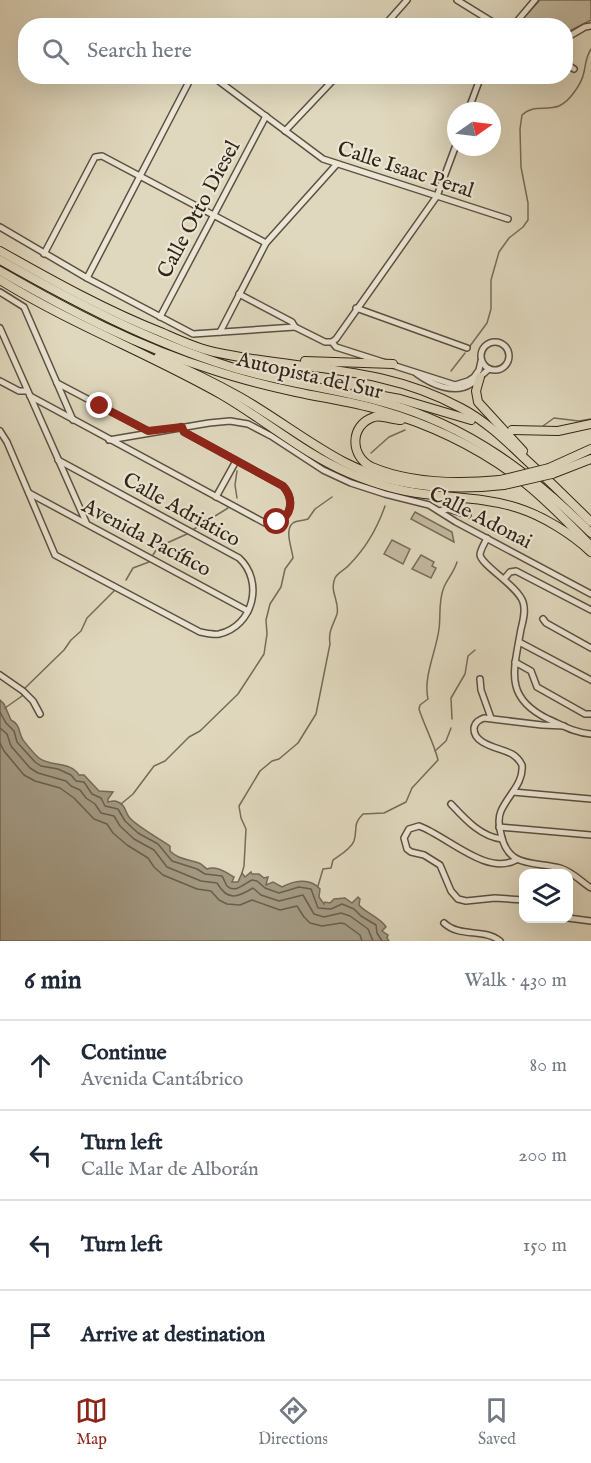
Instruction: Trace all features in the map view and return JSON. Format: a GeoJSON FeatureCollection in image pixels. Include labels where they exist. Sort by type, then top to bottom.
{"type":"FeatureCollection","features":[{"type":"Feature","properties":{"kind":"highway"},"geometry":{"type":"LineString","coordinates":[[0,251],[41,275],[138,324],[200,349],[257,360],[380,376],[440,396],[483,421],[550,474]]}},
{"type":"Feature","properties":{"kind":"highway","name":"Autopista del Sur"},"geometry":{"type":"LineString","coordinates":[[0,260],[85,307],[179,349],[269,377],[405,408],[441,422],[507,459],[539,484],[591,533]]}},
{"type":"Feature","properties":{"kind":"highway","name":"Autopista del Sur"},"geometry":{"type":"LineString","coordinates":[[0,271],[90,321],[179,358],[237,378],[296,393],[361,405],[410,420],[454,438],[508,471],[544,500],[591,546]]}},
{"type":"Feature","properties":{"kind":"highway"},"geometry":{"type":"LineString","coordinates":[[0,280],[56,312],[221,395],[347,472],[394,488],[421,494],[494,502],[520,508],[575,539],[591,552]]}},
{"type":"Feature","properties":{"kind":"highway"},"geometry":{"type":"LineString","coordinates":[[90,321],[105,332],[214,383],[346,463],[402,482],[430,487],[473,489],[550,474],[591,459]]}},
{"type":"Feature","properties":{"kind":"highway"},"geometry":{"type":"LineString","coordinates":[[257,360],[393,364]]}},
{"type":"Feature","properties":{"kind":"highway"},"geometry":{"type":"LineString","coordinates":[[480,378],[476,391],[478,402],[550,474],[591,522]]}},
{"type":"Feature","properties":{"kind":"highway"},"geometry":{"type":"LineString","coordinates":[[336,391],[354,390],[400,399],[471,420]]}},
{"type":"Feature","properties":{"kind":"highway"},"geometry":{"type":"LineString","coordinates":[[410,420],[374,417],[362,424],[355,442],[358,454],[365,463],[396,474],[430,481],[502,483]]}},
{"type":"Feature","properties":{"kind":"highway"},"geometry":{"type":"LineString","coordinates":[[512,430],[558,432],[591,424]]}},
{"type":"Feature","properties":{"kind":"highway"},"geometry":{"type":"LineString","coordinates":[[550,474],[591,449]]}},
{"type":"Feature","properties":{"kind":"street"},"geometry":{"type":"LineString","coordinates":[[391,18],[407,0]]}},
{"type":"Feature","properties":{"kind":"street"},"geometry":{"type":"LineString","coordinates":[[457,0],[486,18]]}},
{"type":"Feature","properties":{"kind":"street"},"geometry":{"type":"LineString","coordinates":[[519,18],[534,0]]}},
{"type":"Feature","properties":{"kind":"street"},"geometry":{"type":"LineString","coordinates":[[573,34],[585,27],[591,27]]}},
{"type":"Feature","properties":{"kind":"street"},"geometry":{"type":"LineString","coordinates":[[87,278],[188,84]]}},
{"type":"Feature","properties":{"kind":"street","name":"Calle Isaac Peral"},"geometry":{"type":"LineString","coordinates":[[223,84],[322,159],[508,219]]}},
{"type":"Feature","properties":{"kind":"street"},"geometry":{"type":"LineString","coordinates":[[285,131],[329,84]]}},
{"type":"Feature","properties":{"kind":"street"},"geometry":{"type":"LineString","coordinates":[[471,102],[478,84]]}},
{"type":"Feature","properties":{"kind":"street","name":"Calle Otto Diesel"},"geometry":{"type":"LineString","coordinates":[[160,317],[212,214],[266,116]]}},
{"type":"Feature","properties":{"kind":"street"},"geometry":{"type":"LineString","coordinates":[[44,254],[95,157],[102,156],[266,243]]}},
{"type":"Feature","properties":{"kind":"street"},"geometry":{"type":"LineString","coordinates":[[0,227],[87,278],[193,333],[295,327],[325,342],[332,342],[437,196],[452,156]]}},
{"type":"Feature","properties":{"kind":"street"},"geometry":{"type":"LineString","coordinates":[[220,332],[266,243],[336,165]]}},
{"type":"Feature","properties":{"kind":"street"},"geometry":{"type":"LineString","coordinates":[[0,292],[24,307],[74,421]]}},
{"type":"Feature","properties":{"kind":"street"},"geometry":{"type":"LineString","coordinates":[[239,294],[292,322],[295,327]]}},
{"type":"Feature","properties":{"kind":"street"},"geometry":{"type":"LineString","coordinates":[[356,308],[467,348]]}},
{"type":"Feature","properties":{"kind":"street"},"geometry":{"type":"LineString","coordinates":[[0,329],[86,522]]}},
{"type":"Feature","properties":{"kind":"street"},"geometry":{"type":"LineString","coordinates":[[332,342],[336,347],[429,375],[447,383],[462,384],[474,376],[481,361],[483,348],[487,344],[493,342],[505,346],[509,358],[502,368],[489,369],[468,386],[454,389],[446,388],[413,371]]}},
{"type":"Feature","properties":{"kind":"street"},"geometry":{"type":"LineString","coordinates":[[481,361],[489,369]]}},
{"type":"Feature","properties":{"kind":"street"},"geometry":{"type":"LineString","coordinates":[[0,381],[19,391],[29,393],[42,404],[265,523],[271,524],[286,517],[291,506],[291,499],[283,486],[184,432],[182,427]]}},
{"type":"Feature","properties":{"kind":"street"},"geometry":{"type":"LineString","coordinates":[[57,383],[140,428],[154,432]]}},
{"type":"Feature","properties":{"kind":"street"},"geometry":{"type":"LineString","coordinates":[[36,409],[39,404],[42,404]]}},
{"type":"Feature","properties":{"kind":"street"},"geometry":{"type":"LineString","coordinates":[[62,415],[69,410]]}},
{"type":"Feature","properties":{"kind":"street","name":"Calle Adonai"},"geometry":{"type":"LineString","coordinates":[[109,440],[230,421],[248,424],[272,436],[323,470],[351,483],[429,505],[591,594]]}},
{"type":"Feature","properties":{"kind":"street"},"geometry":{"type":"LineString","coordinates":[[138,435],[140,428]]}},
{"type":"Feature","properties":{"kind":"street"},"geometry":{"type":"LineString","coordinates":[[0,431],[7,442],[55,555],[200,632],[218,634],[233,628],[248,611]]}},
{"type":"Feature","properties":{"kind":"street"},"geometry":{"type":"LineString","coordinates":[[120,438],[122,447]]}},
{"type":"Feature","properties":{"kind":"street","name":"Calle Adriático"},"geometry":{"type":"LineString","coordinates":[[58,460],[239,558],[250,572],[253,585],[253,597],[248,611]]}},
{"type":"Feature","properties":{"kind":"street"},"geometry":{"type":"LineString","coordinates":[[216,497],[236,461]]}},
{"type":"Feature","properties":{"kind":"street"},"geometry":{"type":"LineString","coordinates":[[64,473],[69,466]]}},
{"type":"Feature","properties":{"kind":"street","name":"Avenida Pacífico"},"geometry":{"type":"LineString","coordinates":[[29,493],[248,611]]}},
{"type":"Feature","properties":{"kind":"street"},"geometry":{"type":"LineString","coordinates":[[439,511],[448,509],[468,515]]}},
{"type":"Feature","properties":{"kind":"street"},"geometry":{"type":"LineString","coordinates":[[74,517],[81,513]]}},
{"type":"Feature","properties":{"kind":"street"},"geometry":{"type":"LineString","coordinates":[[487,538],[480,556],[482,560],[504,579],[523,602],[524,618],[513,671],[519,693],[525,703],[535,712],[574,731],[591,734]]}},
{"type":"Feature","properties":{"kind":"street"},"geometry":{"type":"LineString","coordinates":[[504,579],[510,572],[516,571],[591,610]]}},
{"type":"Feature","properties":{"kind":"street"},"geometry":{"type":"LineString","coordinates":[[543,619],[546,623],[591,648]]}},
{"type":"Feature","properties":{"kind":"street"},"geometry":{"type":"LineString","coordinates":[[519,642],[590,678]]}},
{"type":"Feature","properties":{"kind":"street"},"geometry":{"type":"LineString","coordinates":[[515,662],[531,671],[537,687],[585,714],[591,714]]}},
{"type":"Feature","properties":{"kind":"street"},"geometry":{"type":"LineString","coordinates":[[0,675],[23,691],[33,701],[40,714]]}},
{"type":"Feature","properties":{"kind":"street"},"geometry":{"type":"LineString","coordinates":[[480,679],[491,718]]}},
{"type":"Feature","properties":{"kind":"street"},"geometry":{"type":"LineString","coordinates":[[564,726],[484,718],[478,721],[474,729],[480,741],[513,755],[520,761],[523,771],[501,811],[499,827],[502,839],[516,860],[527,864],[560,868],[578,876],[591,888]]}},
{"type":"Feature","properties":{"kind":"street"},"geometry":{"type":"LineString","coordinates":[[513,792],[591,799]]}},
{"type":"Feature","properties":{"kind":"street"},"geometry":{"type":"LineString","coordinates":[[451,804],[482,832],[502,839]]}},
{"type":"Feature","properties":{"kind":"street"},"geometry":{"type":"LineString","coordinates":[[516,860],[505,864],[488,862],[419,826],[409,829],[404,838],[407,849],[432,858],[440,865],[451,891],[459,899],[466,901],[495,898],[519,900]]}},
{"type":"Feature","properties":{"kind":"street"},"geometry":{"type":"LineString","coordinates":[[499,827],[591,835]]}},
{"type":"Feature","properties":{"kind":"street"},"geometry":{"type":"LineString","coordinates":[[573,919],[591,921]]}},
{"type":"Feature","properties":{"kind":"street"},"geometry":{"type":"LineString","coordinates":[[444,923],[457,931],[490,934],[500,941]]}},
{"type":"Feature","properties":{"kind":"shaded area"},"geometry":{"type":"Polygon","coordinates":[[[540,0],[591,0],[591,20],[573,29],[573,18],[523,18],[540,0]]]}},
{"type":"Feature","properties":{"kind":"shaded area"},"geometry":{"type":"Polygon","coordinates":[[[415,512],[452,532],[454,542],[411,519],[415,512]]]}},
{"type":"Feature","properties":{"kind":"shaded area"},"geometry":{"type":"Polygon","coordinates":[[[392,540],[410,549],[403,564],[384,554],[392,540]]]}},
{"type":"Feature","properties":{"kind":"shaded area"},"geometry":{"type":"Polygon","coordinates":[[[421,555],[434,562],[432,566],[436,568],[431,578],[412,569],[421,555]]]}},
{"type":"Feature","properties":{"kind":"water"},"geometry":{"type":"Polygon","coordinates":[[[0,700],[11,720],[18,726],[23,740],[37,756],[44,761],[66,766],[79,775],[84,775],[99,791],[113,792],[108,802],[121,803],[132,821],[170,846],[170,851],[177,856],[200,863],[207,869],[221,870],[234,877],[232,882],[238,882],[242,873],[245,877],[251,872],[264,878],[268,877],[266,885],[273,882],[282,887],[296,882],[311,883],[320,889],[319,897],[324,904],[334,899],[345,898],[352,903],[358,897],[359,905],[386,927],[382,931],[388,935],[389,941],[0,941],[0,700]]]}},
{"type":"Feature","properties":{"kind":"waterway"},"geometry":{"type":"LineString","coordinates":[[470,346],[487,323],[491,309],[491,280],[499,252],[509,238],[528,220],[528,203],[521,167],[522,115],[535,109],[559,106],[567,100],[581,81],[591,49]]}},
{"type":"Feature","properties":{"kind":"waterway"},"geometry":{"type":"LineString","coordinates":[[451,371],[465,353]]}},
{"type":"Feature","properties":{"kind":"waterway"},"geometry":{"type":"LineString","coordinates":[[543,426],[554,418],[579,421],[591,419]]}},
{"type":"Feature","properties":{"kind":"waterway"},"geometry":{"type":"LineString","coordinates":[[371,453],[389,437],[405,430]]}},
{"type":"Feature","properties":{"kind":"waterway"},"geometry":{"type":"LineString","coordinates":[[237,471],[235,485],[237,498]]}},
{"type":"Feature","properties":{"kind":"waterway"},"geometry":{"type":"LineString","coordinates":[[121,804],[133,794],[154,766],[165,761],[238,694],[264,654],[267,634],[266,620],[270,604],[281,587],[285,569],[293,558],[289,535],[290,526],[295,522],[308,519],[315,509],[332,497]]}},
{"type":"Feature","properties":{"kind":"waterway"},"geometry":{"type":"LineString","coordinates":[[242,873],[246,829],[239,806],[260,771],[298,743],[316,714],[330,644],[330,632],[338,609],[333,583],[338,574],[355,559],[366,545],[385,506]]}},
{"type":"Feature","properties":{"kind":"waterway"},"geometry":{"type":"LineString","coordinates":[[194,529],[228,508]]}},
{"type":"Feature","properties":{"kind":"waterway"},"geometry":{"type":"LineString","coordinates":[[153,555],[158,547],[187,534]]}},
{"type":"Feature","properties":{"kind":"waterway"},"geometry":{"type":"LineString","coordinates":[[126,580],[133,568],[149,562]]}},
{"type":"Feature","properties":{"kind":"waterway"},"geometry":{"type":"LineString","coordinates":[[318,886],[323,869],[331,868],[333,860],[353,844],[356,824],[363,814],[384,813],[406,802],[412,788],[438,760],[419,709],[420,705],[428,699],[428,673],[439,629],[442,592],[457,562]]}},
{"type":"Feature","properties":{"kind":"waterway"},"geometry":{"type":"LineString","coordinates":[[24,689],[64,650],[81,631],[87,618],[114,591]]}},
{"type":"Feature","properties":{"kind":"waterway"},"geometry":{"type":"LineString","coordinates":[[452,719],[451,698],[465,674],[468,656],[475,650]]}},
{"type":"Feature","properties":{"kind":"waterway"},"geometry":{"type":"LineString","coordinates":[[5,708],[23,693]]}},
{"type":"Feature","properties":{"kind":"waterway"},"geometry":{"type":"LineString","coordinates":[[435,751],[446,741],[451,728]]}},
{"type":"Feature","properties":{"kind":"route"},"geometry":{"type":"LineString","coordinates":[[100,406],[148,431],[182,427],[184,432],[283,486],[291,499],[291,506],[286,517],[277,522]]}}]}
